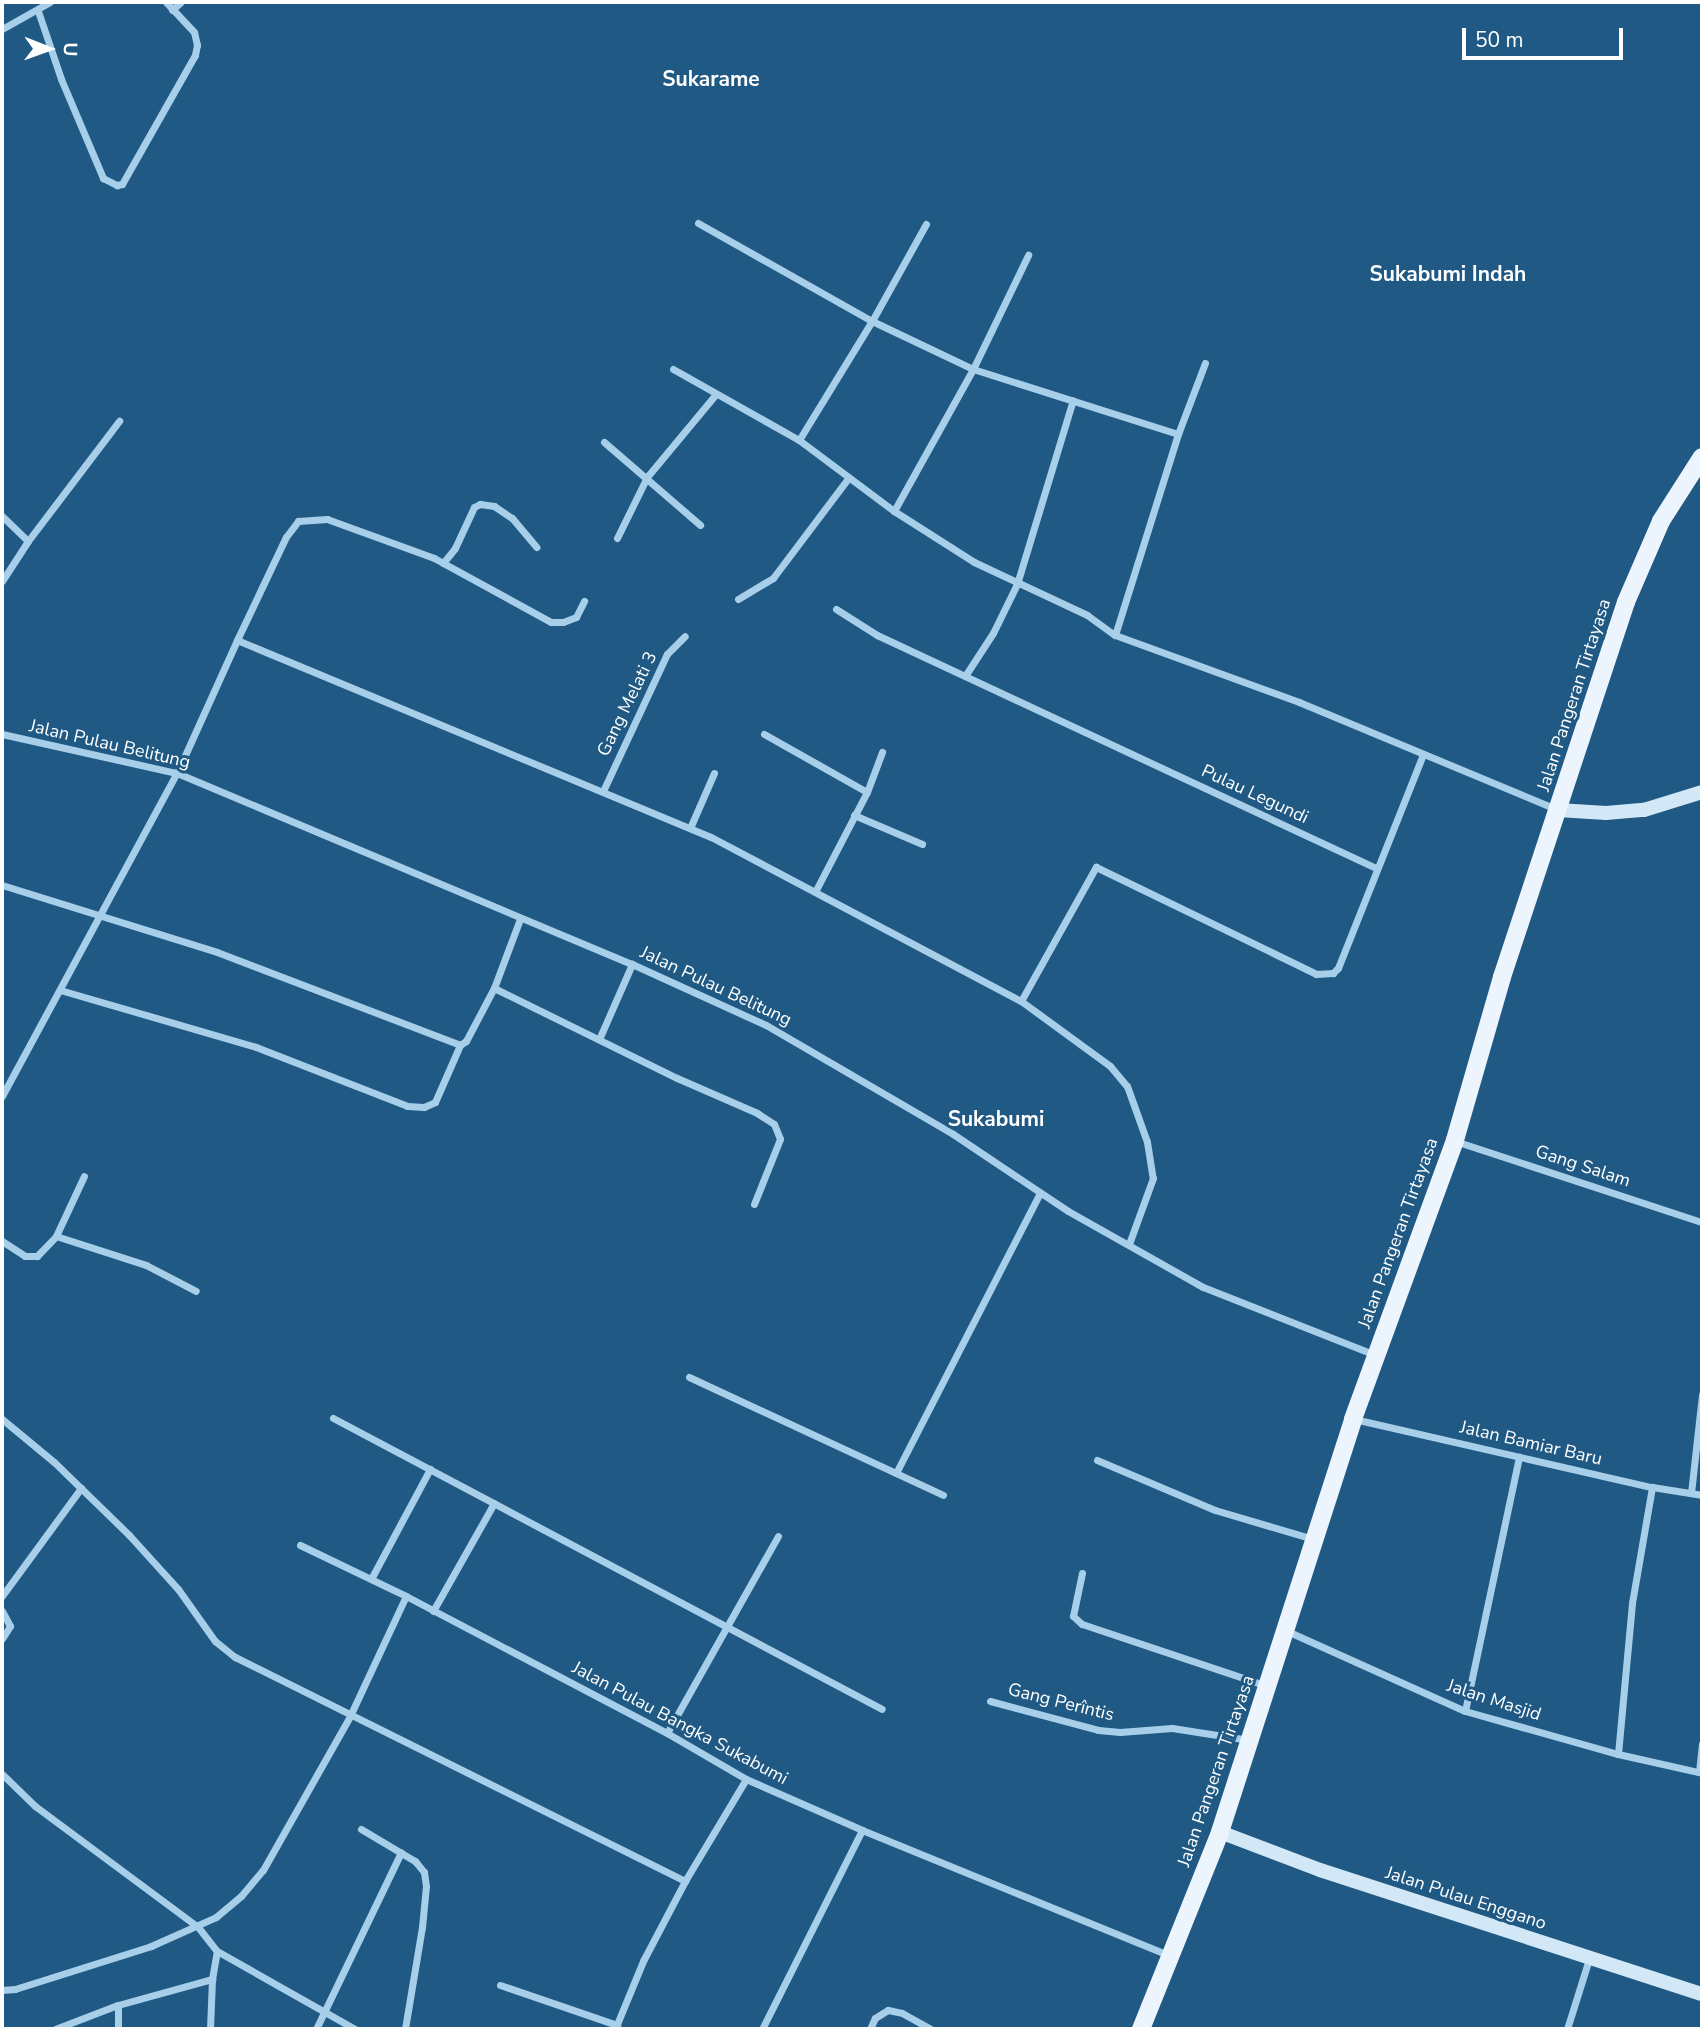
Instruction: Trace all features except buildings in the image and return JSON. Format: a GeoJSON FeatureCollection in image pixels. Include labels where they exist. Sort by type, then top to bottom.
{"type":"FeatureCollection","features":[{"type":"Feature","properties":{"kind":"main road","name":"Jalan Pangeran Tirtayasa"},"geometry":{"type":"LineString","coordinates":[[1141,2029],[1220,1832],[1353,1419],[1455,1140],[1502,977],[1626,602],[1661,521],[1702,457]]}},
{"type":"Feature","properties":{"kind":"street"},"geometry":{"type":"LineString","coordinates":[[2,29],[50,2]]}},
{"type":"Feature","properties":{"kind":"street"},"geometry":{"type":"LineString","coordinates":[[38,10],[61,79],[103,178],[117,185],[122,184],[195,55],[197,45],[194,32],[166,2]]}},
{"type":"Feature","properties":{"kind":"street"},"geometry":{"type":"LineString","coordinates":[[172,10],[181,2]]}},
{"type":"Feature","properties":{"kind":"street"},"geometry":{"type":"LineString","coordinates":[[698,223],[872,321],[973,369],[1178,434]]}},
{"type":"Feature","properties":{"kind":"street"},"geometry":{"type":"LineString","coordinates":[[799,440],[872,321],[926,224]]}},
{"type":"Feature","properties":{"kind":"street"},"geometry":{"type":"LineString","coordinates":[[894,511],[973,369],[1028,255]]}},
{"type":"Feature","properties":{"kind":"street"},"geometry":{"type":"LineString","coordinates":[[1115,635],[1178,434],[1205,363]]}},
{"type":"Feature","properties":{"kind":"street"},"geometry":{"type":"LineString","coordinates":[[674,369],[715,395],[799,440],[894,511],[974,562],[1087,615],[1115,635],[1299,702],[1558,810],[1606,813],[1644,810],[1702,792]]}},
{"type":"Feature","properties":{"kind":"street"},"geometry":{"type":"LineString","coordinates":[[617,538],[647,477],[715,395]]}},
{"type":"Feature","properties":{"kind":"street"},"geometry":{"type":"LineString","coordinates":[[965,676],[993,633],[1017,584],[1073,400]]}},
{"type":"Feature","properties":{"kind":"street"},"geometry":{"type":"LineString","coordinates":[[2,581],[28,541],[119,421]]}},
{"type":"Feature","properties":{"kind":"street"},"geometry":{"type":"LineString","coordinates":[[604,442],[700,525]]}},
{"type":"Feature","properties":{"kind":"street"},"geometry":{"type":"LineString","coordinates":[[737,599],[774,578],[849,477]]}},
{"type":"Feature","properties":{"kind":"street"},"geometry":{"type":"LineString","coordinates":[[443,563],[455,548],[474,507],[480,504],[494,506],[512,518],[536,547]]}},
{"type":"Feature","properties":{"kind":"street"},"geometry":{"type":"LineString","coordinates":[[2,516],[28,541]]}},
{"type":"Feature","properties":{"kind":"street"},"geometry":{"type":"LineString","coordinates":[[2,1097],[177,773],[286,537],[298,521],[327,519],[443,563],[551,621],[563,622],[576,617],[584,601]]}},
{"type":"Feature","properties":{"kind":"street","name":"Pulau Legundi"},"geometry":{"type":"LineString","coordinates":[[836,609],[877,635],[1376,868]]}},
{"type":"Feature","properties":{"kind":"street","name":"Gang Melati 3"},"geometry":{"type":"LineString","coordinates":[[603,790],[667,654],[685,636]]}},
{"type":"Feature","properties":{"kind":"street"},"geometry":{"type":"LineString","coordinates":[[237,640],[690,828],[816,890],[1021,1001],[1110,1066],[1127,1086],[1147,1142],[1153,1178],[1129,1244]]}},
{"type":"Feature","properties":{"kind":"street","name":"Jalan Pulau Belitung"},"geometry":{"type":"LineString","coordinates":[[2,734],[177,773],[632,964],[766,1025],[953,1134],[1040,1193],[1203,1287],[1376,1355]]}},
{"type":"Feature","properties":{"kind":"street"},"geometry":{"type":"LineString","coordinates":[[764,734],[867,792]]}},
{"type":"Feature","properties":{"kind":"street"},"geometry":{"type":"LineString","coordinates":[[816,890],[867,792],[881,752]]}},
{"type":"Feature","properties":{"kind":"street"},"geometry":{"type":"LineString","coordinates":[[1021,1001],[1096,867],[1324,975],[1338,968],[1423,754]]}},
{"type":"Feature","properties":{"kind":"street"},"geometry":{"type":"LineString","coordinates":[[690,828],[714,773]]}},
{"type":"Feature","properties":{"kind":"street"},"geometry":{"type":"LineString","coordinates":[[855,815],[922,844]]}},
{"type":"Feature","properties":{"kind":"street"},"geometry":{"type":"LineString","coordinates":[[2,885],[217,951],[460,1045]]}},
{"type":"Feature","properties":{"kind":"street"},"geometry":{"type":"LineString","coordinates":[[60,990],[256,1047],[407,1106],[424,1107],[435,1102],[460,1045],[466,1041],[494,988],[520,919]]}},
{"type":"Feature","properties":{"kind":"street"},"geometry":{"type":"LineString","coordinates":[[600,1037],[632,964]]}},
{"type":"Feature","properties":{"kind":"street"},"geometry":{"type":"LineString","coordinates":[[494,988],[600,1037],[677,1078],[757,1113],[774,1124],[780,1139],[754,1204]]}},
{"type":"Feature","properties":{"kind":"street","name":"Gang Salam"},"geometry":{"type":"LineString","coordinates":[[1455,1140],[1702,1222]]}},
{"type":"Feature","properties":{"kind":"street"},"geometry":{"type":"LineString","coordinates":[[2,1241],[24,1256],[34,1257],[56,1236],[84,1176]]}},
{"type":"Feature","properties":{"kind":"street"},"geometry":{"type":"LineString","coordinates":[[896,1473],[1040,1193]]}},
{"type":"Feature","properties":{"kind":"street"},"geometry":{"type":"LineString","coordinates":[[56,1236],[146,1265],[196,1291]]}},
{"type":"Feature","properties":{"kind":"street"},"geometry":{"type":"LineString","coordinates":[[689,1377],[943,1495]]}},
{"type":"Feature","properties":{"kind":"street"},"geometry":{"type":"LineString","coordinates":[[1691,1493],[1702,1395]]}},
{"type":"Feature","properties":{"kind":"street"},"geometry":{"type":"LineString","coordinates":[[333,1418],[882,1709]]}},
{"type":"Feature","properties":{"kind":"street"},"geometry":{"type":"LineString","coordinates":[[2,1419],[81,1488],[178,1589],[215,1641],[235,1657],[685,1881]]}},
{"type":"Feature","properties":{"kind":"street","name":"Jalan Bamiar Baru"},"geometry":{"type":"LineString","coordinates":[[1353,1419],[1652,1486],[1702,1494]]}},
{"type":"Feature","properties":{"kind":"street"},"geometry":{"type":"LineString","coordinates":[[1465,1711],[1519,1457]]}},
{"type":"Feature","properties":{"kind":"street"},"geometry":{"type":"LineString","coordinates":[[1097,1460],[1216,1510],[1315,1539]]}},
{"type":"Feature","properties":{"kind":"street"},"geometry":{"type":"LineString","coordinates":[[371,1579],[430,1469]]}},
{"type":"Feature","properties":{"kind":"street"},"geometry":{"type":"LineString","coordinates":[[1618,1754],[1632,1603],[1652,1486]]}},
{"type":"Feature","properties":{"kind":"street"},"geometry":{"type":"LineString","coordinates":[[2,1596],[81,1488]]}},
{"type":"Feature","properties":{"kind":"street"},"geometry":{"type":"LineString","coordinates":[[433,1611],[494,1503]]}},
{"type":"Feature","properties":{"kind":"street"},"geometry":{"type":"LineString","coordinates":[[667,1733],[778,1535]]}},
{"type":"Feature","properties":{"kind":"street","name":"Jalan Pulau Bangka Sukabumi"},"geometry":{"type":"LineString","coordinates":[[300,1545],[406,1596],[667,1733],[746,1779],[862,1830],[1172,1957]]}},
{"type":"Feature","properties":{"kind":"street"},"geometry":{"type":"LineString","coordinates":[[1082,1573],[1073,1616],[1082,1624],[1266,1686]]}},
{"type":"Feature","properties":{"kind":"street"},"geometry":{"type":"LineString","coordinates":[[2,1990],[15,1989],[151,1946],[216,1917],[263,1870],[350,1716],[406,1596]]}},
{"type":"Feature","properties":{"kind":"street"},"geometry":{"type":"LineString","coordinates":[[2,1611],[9,1626],[2,1639]]}},
{"type":"Feature","properties":{"kind":"street","name":"Jalan Masjid"},"geometry":{"type":"LineString","coordinates":[[1285,1630],[1465,1711],[1618,1754],[1701,1772]]}},
{"type":"Feature","properties":{"kind":"street","name":"Gang Perîntis"},"geometry":{"type":"LineString","coordinates":[[990,1700],[1098,1730],[1120,1732],[1172,1728],[1249,1740]]}},
{"type":"Feature","properties":{"kind":"street"},"geometry":{"type":"LineString","coordinates":[[1701,1772],[1702,1745]]}},
{"type":"Feature","properties":{"kind":"street"},"geometry":{"type":"LineString","coordinates":[[2,1774],[34,1806],[198,1927],[217,1951],[355,2029]]}},
{"type":"Feature","properties":{"kind":"street"},"geometry":{"type":"LineString","coordinates":[[500,1985],[616,2027],[643,1961],[685,1881],[746,1779]]}},
{"type":"Feature","properties":{"kind":"street"},"geometry":{"type":"LineString","coordinates":[[361,1829],[401,1852],[424,1872],[426,1886],[415,1982],[405,2029]]}},
{"type":"Feature","properties":{"kind":"street"},"geometry":{"type":"LineString","coordinates":[[762,2029],[862,1830]]}},
{"type":"Feature","properties":{"kind":"street","name":"Jalan Pulau Enggano"},"geometry":{"type":"LineString","coordinates":[[1220,1832],[1320,1870],[1702,1994]]}},
{"type":"Feature","properties":{"kind":"street"},"geometry":{"type":"LineString","coordinates":[[316,2029],[401,1852]]}},
{"type":"Feature","properties":{"kind":"street"},"geometry":{"type":"LineString","coordinates":[[210,2029],[212,1979],[217,1951]]}},
{"type":"Feature","properties":{"kind":"street"},"geometry":{"type":"LineString","coordinates":[[1567,2029],[1589,1959]]}},
{"type":"Feature","properties":{"kind":"street"},"geometry":{"type":"LineString","coordinates":[[55,2029],[118,2006],[212,1979]]}},
{"type":"Feature","properties":{"kind":"street"},"geometry":{"type":"LineString","coordinates":[[118,2006],[118,2029]]}},
{"type":"Feature","properties":{"kind":"street"},"geometry":{"type":"LineString","coordinates":[[870,2029],[875,2018],[888,2010],[902,2013],[932,2029]]}},
{"type":"Feature","properties":{"kind":"district","name":"Sukarame"},"geometry":{"type":"Point","coordinates":[711,79]}},
{"type":"Feature","properties":{"kind":"district","name":"Sukabumi Indah"},"geometry":{"type":"Point","coordinates":[1448,274]}},
{"type":"Feature","properties":{"kind":"district","name":"Sukabumi"},"geometry":{"type":"Point","coordinates":[996,1119]}}]}
